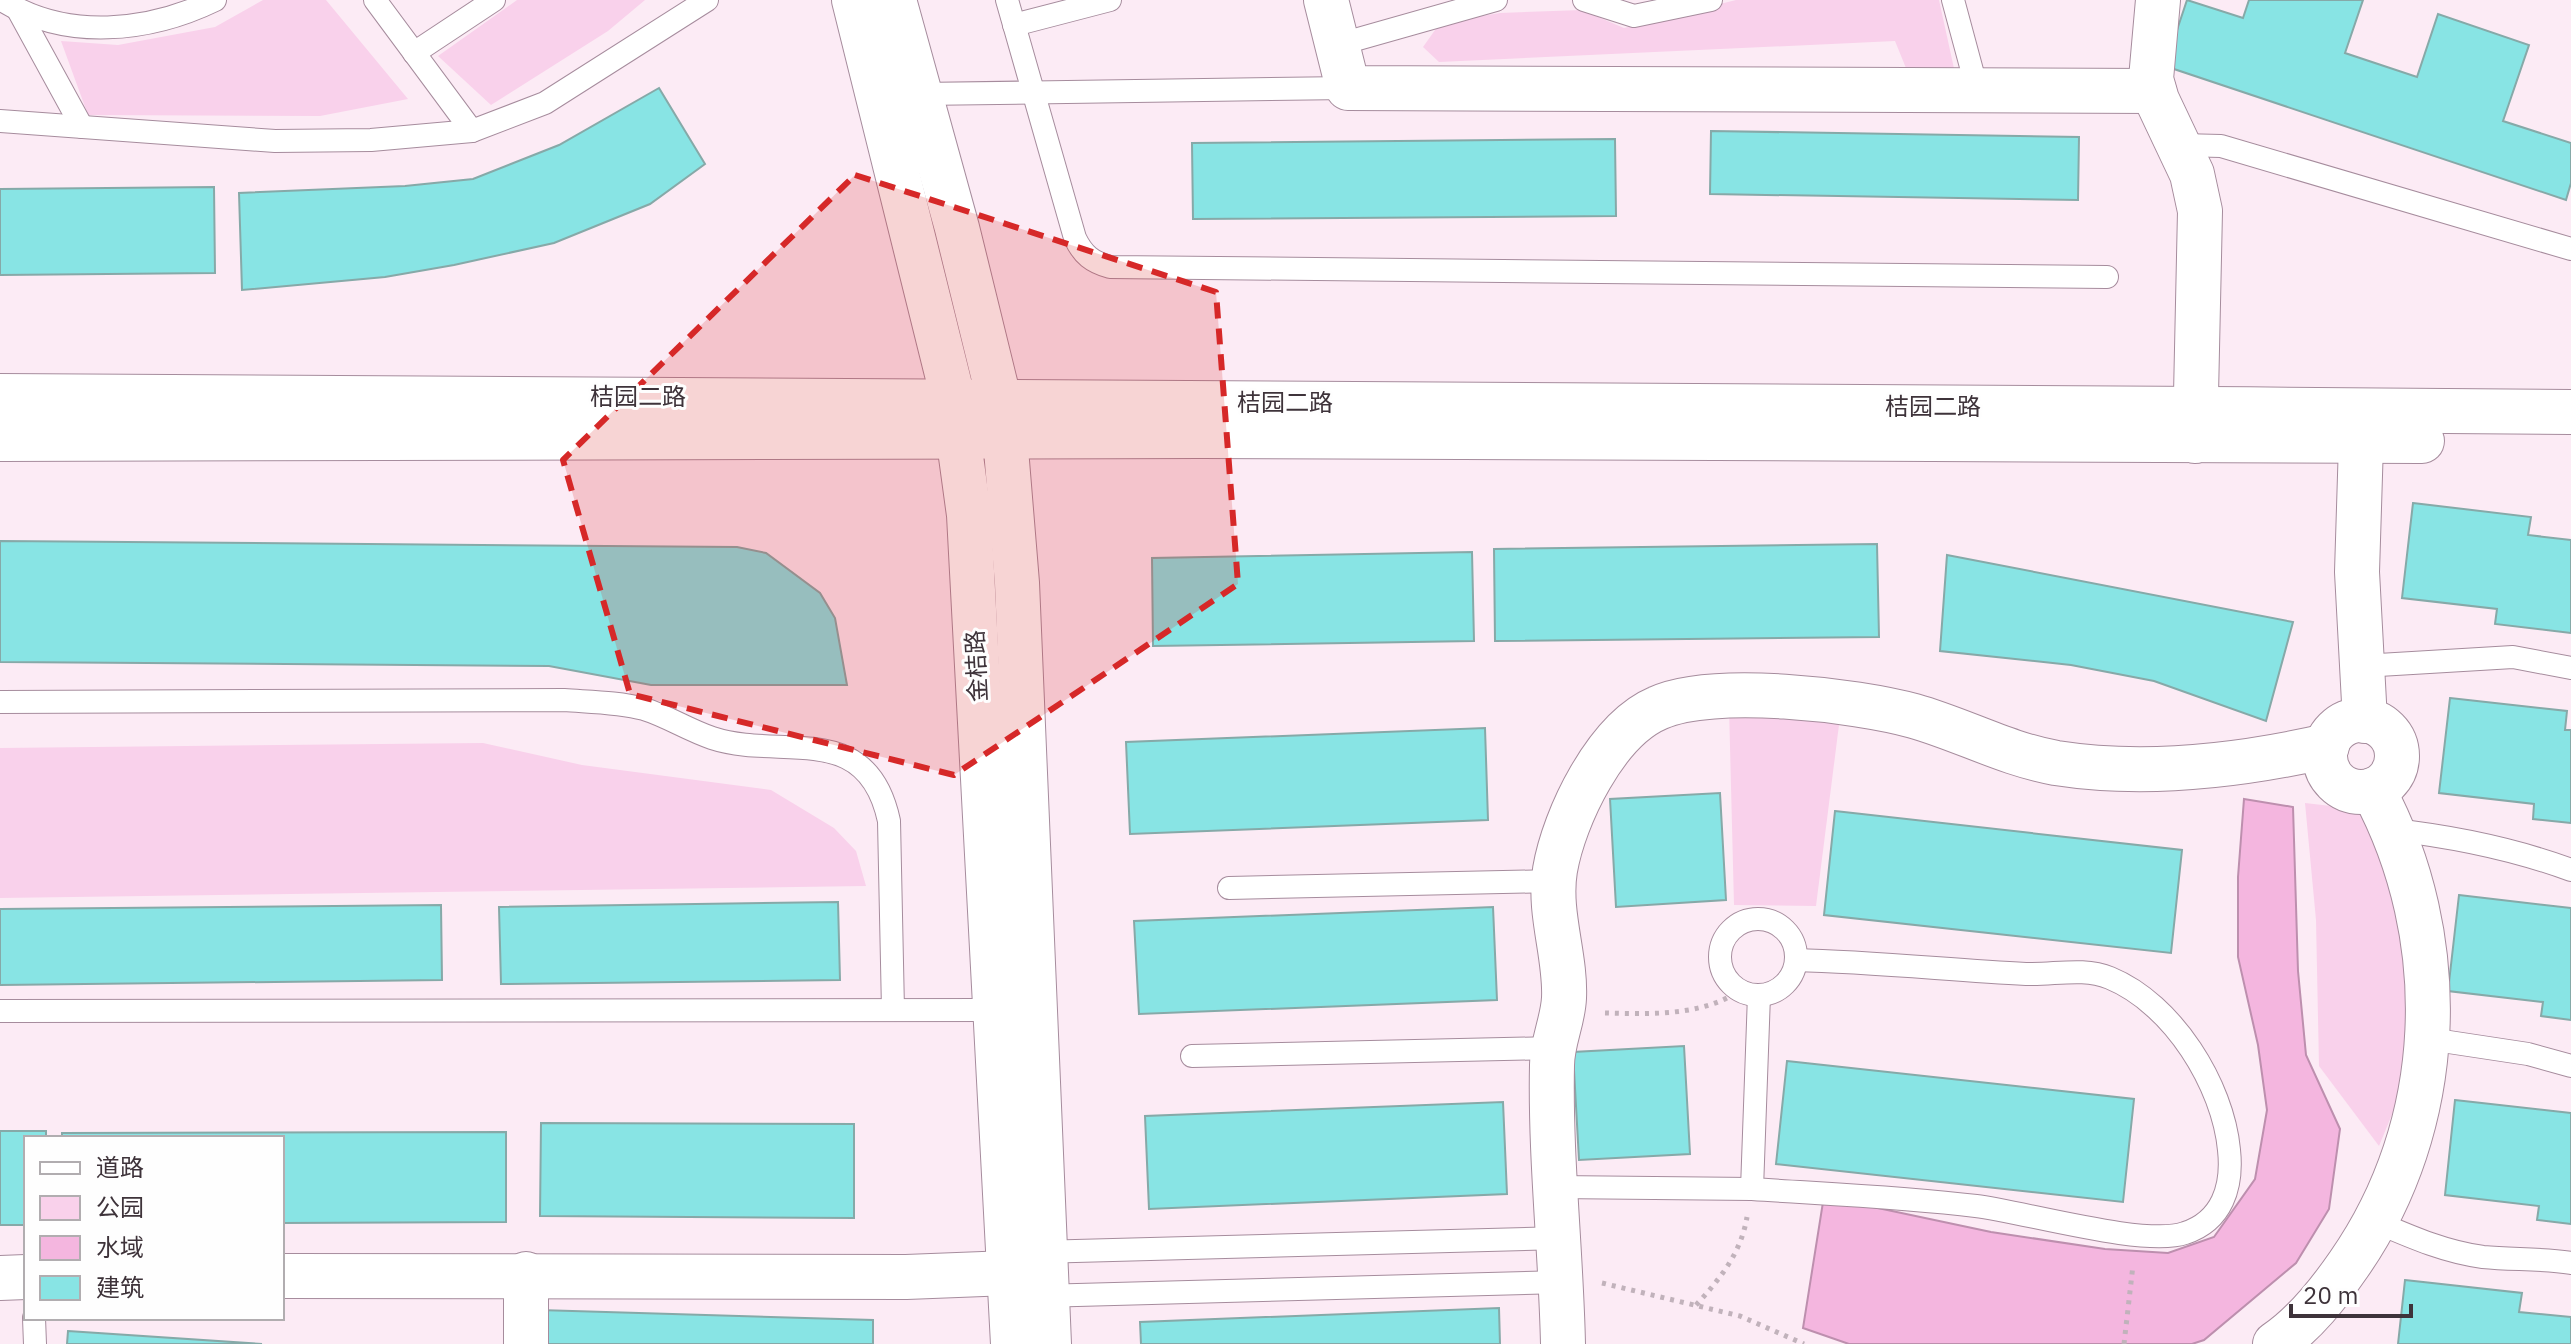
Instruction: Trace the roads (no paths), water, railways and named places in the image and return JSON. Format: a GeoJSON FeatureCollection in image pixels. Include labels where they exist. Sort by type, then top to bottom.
{"type":"FeatureCollection","features":[{"type":"Feature","properties":{"kind":"street","name":"金桔路"},"geometry":{"type":"LineString","coordinates":[[854,0],[956,417],[969,515],[995,1010],[1024,1274],[1013,1344]]}},
{"type":"Feature","properties":{"kind":"street"},"geometry":{"type":"LineString","coordinates":[[894,0],[1002,418],[1018,599],[1024,1274],[1049,1344]]}},
{"type":"Feature","properties":{"kind":"street"},"geometry":{"type":"LineString","coordinates":[[1326,0],[1348,88],[2154,91]]}},
{"type":"Feature","properties":{"kind":"street"},"geometry":{"type":"LineString","coordinates":[[2158,0],[2151,79],[2181,145],[2200,211],[2195,425]]}},
{"type":"Feature","properties":{"kind":"street","name":"桔园二路"},"geometry":{"type":"LineString","coordinates":[[0,396],[1002,418],[2362,426],[2571,440]]}},
{"type":"Feature","properties":{"kind":"street","name":"桔园二路"},"geometry":{"type":"LineString","coordinates":[[2362,426],[2571,412]]}},
{"type":"Feature","properties":{"kind":"street","name":"桔园二路"},"geometry":{"type":"LineString","coordinates":[[0,439],[956,417]]}},
{"type":"Feature","properties":{"kind":"street"},"geometry":{"type":"LineString","coordinates":[[2362,426],[2357,572],[2365,721]]}},
{"type":"Feature","properties":{"kind":"street"},"geometry":{"type":"LineString","coordinates":[[1563,1344],[1561,1238],[1556,1187],[1558,1030],[1564,996],[1554,881],[1563,838],[1575,805],[1594,773],[1633,724],[1650,712],[1674,703],[1749,697],[1845,702],[1917,717],[2031,758],[2110,769],[2160,770],[2221,764],[2327,746]]}},
{"type":"Feature","properties":{"kind":"street"},"geometry":{"type":"LineString","coordinates":[[2365,721],[2387,731],[2397,752],[2392,776],[2373,790],[2362,792],[2340,786],[2328,768],[2327,746],[2341,727],[2365,721]]}},
{"type":"Feature","properties":{"kind":"street"},"geometry":{"type":"LineString","coordinates":[[2275,1344],[2315,1309],[2376,1222],[2403,1157],[2419,1105],[2429,1039],[2429,990],[2422,936],[2410,878],[2394,830],[2373,790]]}},
{"type":"Feature","properties":{"kind":"street"},"geometry":{"type":"LineString","coordinates":[[526,1274],[526,1344]]}},
{"type":"Feature","properties":{"kind":"street"},"geometry":{"type":"LineString","coordinates":[[284,1276],[906,1277],[1024,1274]]}},
{"type":"Feature","properties":{"kind":"street"},"geometry":{"type":"LineString","coordinates":[[0,1278],[24,1277]]}},
{"type":"Feature","properties":{"kind":"lane"},"geometry":{"type":"LineString","coordinates":[[10,5],[54,21],[131,28],[161,22],[215,0]]}},
{"type":"Feature","properties":{"kind":"lane"},"geometry":{"type":"LineString","coordinates":[[375,0],[472,131]]}},
{"type":"Feature","properties":{"kind":"lane"},"geometry":{"type":"LineString","coordinates":[[414,53],[494,0]]}},
{"type":"Feature","properties":{"kind":"lane"},"geometry":{"type":"LineString","coordinates":[[0,121],[275,141],[371,140],[472,131],[518,114],[568,90],[707,0]]}},
{"type":"Feature","properties":{"kind":"lane"},"geometry":{"type":"LineString","coordinates":[[1007,0],[1075,238],[1094,263],[1110,267],[2107,277]]}},
{"type":"Feature","properties":{"kind":"lane"},"geometry":{"type":"LineString","coordinates":[[1014,25],[1110,0]]}},
{"type":"Feature","properties":{"kind":"lane"},"geometry":{"type":"LineString","coordinates":[[1337,45],[1496,0]]}},
{"type":"Feature","properties":{"kind":"lane"},"geometry":{"type":"LineString","coordinates":[[1584,0],[1634,16],[1711,0]]}},
{"type":"Feature","properties":{"kind":"lane"},"geometry":{"type":"LineString","coordinates":[[1953,0],[1977,89]]}},
{"type":"Feature","properties":{"kind":"lane"},"geometry":{"type":"LineString","coordinates":[[10,5],[82,127]]}},
{"type":"Feature","properties":{"kind":"lane"},"geometry":{"type":"LineString","coordinates":[[920,94],[1348,88]]}},
{"type":"Feature","properties":{"kind":"lane"},"geometry":{"type":"LineString","coordinates":[[2181,145],[2221,146],[2571,249]]}},
{"type":"Feature","properties":{"kind":"lane"},"geometry":{"type":"LineString","coordinates":[[2362,666],[2513,657],[2571,668]]}},
{"type":"Feature","properties":{"kind":"lane"},"geometry":{"type":"LineString","coordinates":[[0,702],[564,700],[640,708],[713,739],[826,749],[865,773],[879,786],[885,803],[889,821],[893,1010]]}},
{"type":"Feature","properties":{"kind":"lane"},"geometry":{"type":"LineString","coordinates":[[2394,830],[2445,836],[2518,852],[2571,870]]}},
{"type":"Feature","properties":{"kind":"lane"},"geometry":{"type":"LineString","coordinates":[[1229,888],[1554,881]]}},
{"type":"Feature","properties":{"kind":"lane"},"geometry":{"type":"LineString","coordinates":[[1756,919],[1781,926],[1795,947],[1796,960],[1786,984],[1776,991],[1750,993],[1731,984],[1720,963],[1724,938],[1742,922],[1756,919]]}},
{"type":"Feature","properties":{"kind":"lane"},"geometry":{"type":"LineString","coordinates":[[1556,1187],[1752,1189],[1976,1206],[2136,1233],[2182,1235],[2207,1224],[2221,1205],[2230,1180],[2229,1149],[2221,1116],[2192,1048],[2165,1014],[2109,978],[2074,971],[2029,974],[1870,961],[1796,960]]}},
{"type":"Feature","properties":{"kind":"lane"},"geometry":{"type":"LineString","coordinates":[[1750,993],[1752,1189]]}},
{"type":"Feature","properties":{"kind":"lane"},"geometry":{"type":"LineString","coordinates":[[0,1011],[995,1010]]}},
{"type":"Feature","properties":{"kind":"lane"},"geometry":{"type":"LineString","coordinates":[[1192,1056],[1558,1030]]}},
{"type":"Feature","properties":{"kind":"lane"},"geometry":{"type":"LineString","coordinates":[[2429,1039],[2512,1051],[2571,1066]]}},
{"type":"Feature","properties":{"kind":"lane"},"geometry":{"type":"LineString","coordinates":[[2376,1222],[2436,1247],[2485,1257],[2530,1257],[2571,1263]]}},
{"type":"Feature","properties":{"kind":"lane"},"geometry":{"type":"LineString","coordinates":[[1024,1274],[1561,1238]]}},
{"type":"Feature","properties":{"kind":"lane"},"geometry":{"type":"LineString","coordinates":[[1024,1274],[1562,1282]]}},
{"type":"Feature","properties":{"kind":"lane"},"geometry":{"type":"LineString","coordinates":[[34,1320],[35,1344]]}},
{"type":"Feature","properties":{"kind":"water"},"geometry":{"type":"Polygon","coordinates":[[[2244,799],[2293,807],[2298,971],[2306,1055],[2340,1129],[2329,1209],[2296,1263],[2204,1340],[2192,1344],[1849,1344],[1803,1328],[1823,1202],[1859,1204],[1991,1232],[2105,1249],[2168,1253],[2214,1237],[2255,1179],[2267,1110],[2258,1045],[2238,957],[2238,877],[2244,799]]]}}]}
